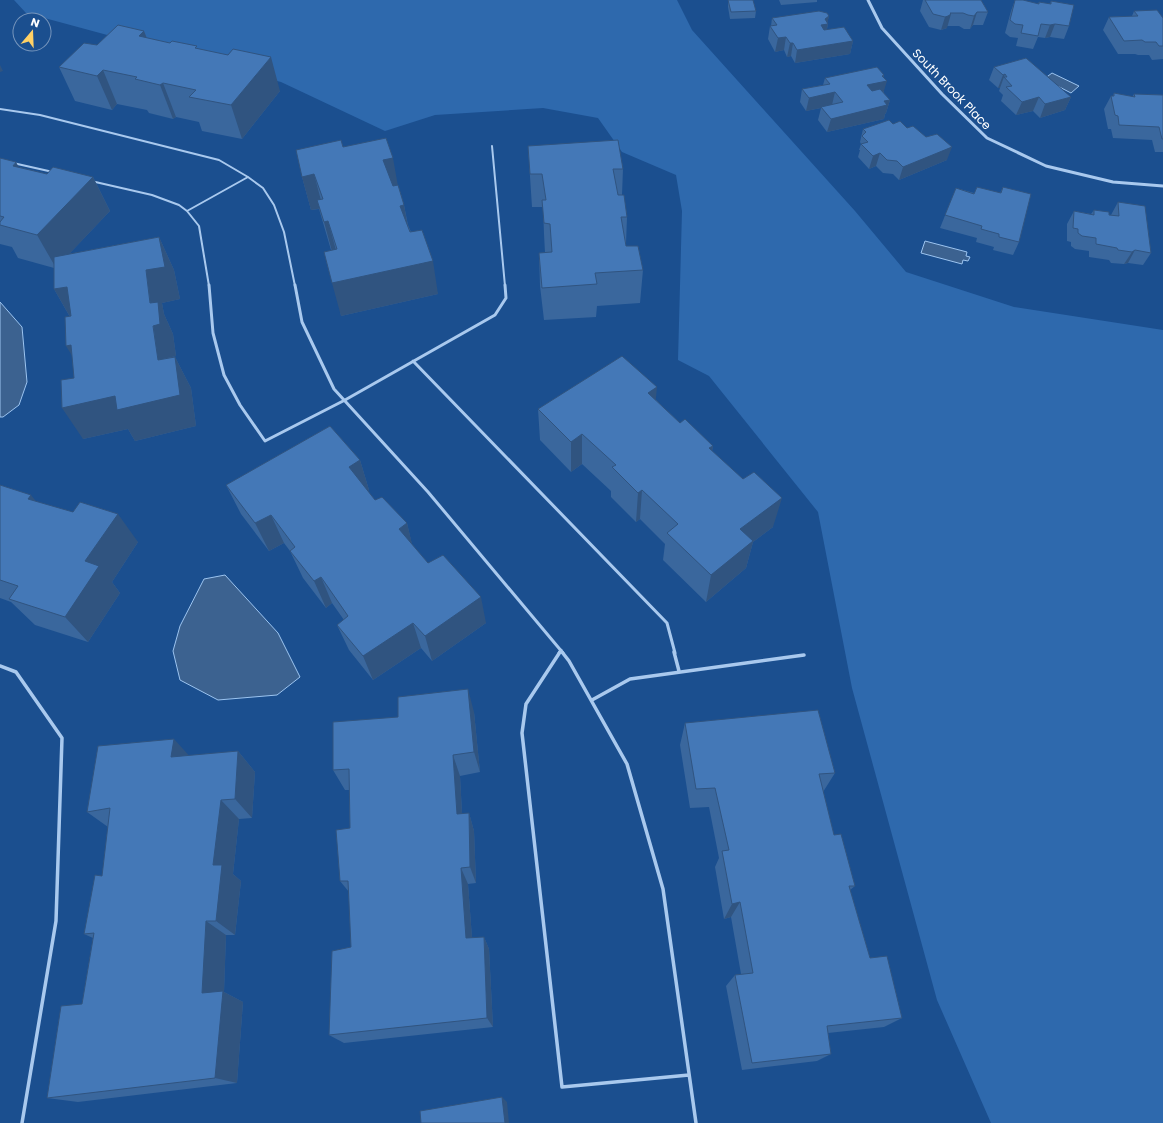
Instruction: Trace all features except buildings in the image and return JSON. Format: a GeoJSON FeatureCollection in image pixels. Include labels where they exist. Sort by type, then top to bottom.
{"type":"FeatureCollection","features":[{"type":"Feature","properties":{"kind":"street","name":"South Brook Place"},"geometry":{"type":"LineString","coordinates":[[868,0],[882,28],[942,94],[987,138],[1046,166],[1113,182],[1163,186]]}},
{"type":"Feature","properties":{"kind":"lane"},"geometry":{"type":"LineString","coordinates":[[0,109],[40,116],[218,160],[248,177],[263,188],[274,205],[284,232],[302,322],[334,389],[428,492],[561,650],[592,700],[627,764],[663,889],[696,1123]]}},
{"type":"Feature","properties":{"kind":"lane"},"geometry":{"type":"LineString","coordinates":[[84,179],[152,195],[179,205],[187,211],[199,226],[209,288],[213,333],[224,375],[240,405],[265,441],[345,400],[495,315],[506,298],[492,146]]}},
{"type":"Feature","properties":{"kind":"lane"},"geometry":{"type":"LineString","coordinates":[[8,161],[61,174]]}},
{"type":"Feature","properties":{"kind":"lane"},"geometry":{"type":"LineString","coordinates":[[187,211],[248,177]]}},
{"type":"Feature","properties":{"kind":"lane"},"geometry":{"type":"LineString","coordinates":[[413,362],[667,623],[679,671]]}},
{"type":"Feature","properties":{"kind":"lane"},"geometry":{"type":"LineString","coordinates":[[561,650],[526,704],[522,733],[562,1087],[689,1075]]}},
{"type":"Feature","properties":{"kind":"lane"},"geometry":{"type":"LineString","coordinates":[[592,700],[630,679],[679,671],[804,655]]}},
{"type":"Feature","properties":{"kind":"lane"},"geometry":{"type":"LineString","coordinates":[[0,666],[16,672],[62,738],[56,921],[22,1123]]}},
{"type":"Feature","properties":{"kind":"shaded area"},"geometry":{"type":"Polygon","coordinates":[[[14,0],[677,0],[692,30],[855,211],[906,272],[1014,307],[1163,330],[1163,1123],[991,1123],[937,1000],[852,688],[818,512],[709,376],[678,360],[682,211],[676,175],[622,152],[598,118],[543,108],[435,115],[385,131],[281,82],[52,20],[52,12],[25,12],[14,0]]]}},
{"type":"Feature","properties":{"kind":"shaded area"},"geometry":{"type":"Polygon","coordinates":[[[1052,73],[1079,86],[1071,93],[1044,79],[1052,73]]]}},
{"type":"Feature","properties":{"kind":"shaded area"},"geometry":{"type":"Polygon","coordinates":[[[925,241],[967,252],[966,256],[970,257],[968,261],[963,260],[962,264],[921,253],[925,241]]]}},
{"type":"Feature","properties":{"kind":"shaded area"},"geometry":{"type":"Polygon","coordinates":[[[0,302],[22,327],[27,382],[19,405],[3,417],[0,417],[0,302]]]}},
{"type":"Feature","properties":{"kind":"shaded area"},"geometry":{"type":"Polygon","coordinates":[[[225,575],[278,633],[300,677],[277,695],[218,700],[180,680],[173,651],[180,626],[204,579],[225,575]]]}}]}
